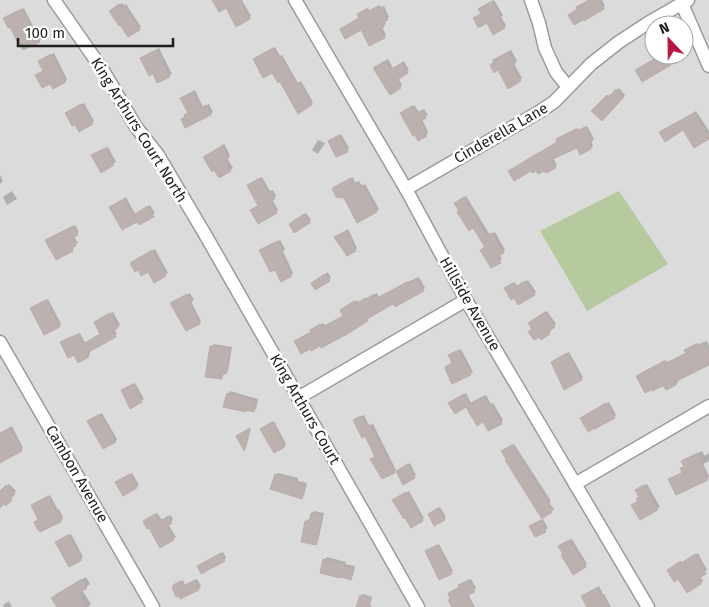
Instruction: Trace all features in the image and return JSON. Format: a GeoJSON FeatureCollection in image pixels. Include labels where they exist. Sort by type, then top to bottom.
{"type":"FeatureCollection","features":[{"type":"Feature","properties":{"kind":"street","name":"King Arthurs Court North"},"geometry":{"type":"LineString","coordinates":[[54,0],[104,72],[136,127],[158,156],[190,210]]}},
{"type":"Feature","properties":{"kind":"street","name":"Hillside Avenue"},"geometry":{"type":"LineString","coordinates":[[295,0],[406,189],[466,300],[648,607]]}},
{"type":"Feature","properties":{"kind":"street"},"geometry":{"type":"LineString","coordinates":[[531,0],[544,48],[556,72],[568,87]]}},
{"type":"Feature","properties":{"kind":"street","name":"Cinderella Lane"},"geometry":{"type":"LineString","coordinates":[[406,189],[554,102],[591,64],[619,42],[685,2]]}},
{"type":"Feature","properties":{"kind":"street"},"geometry":{"type":"LineString","coordinates":[[685,2],[709,66]]}},
{"type":"Feature","properties":{"kind":"street","name":"King Arthurs Court"},"geometry":{"type":"LineString","coordinates":[[190,210],[418,607]]}},
{"type":"Feature","properties":{"kind":"street"},"geometry":{"type":"LineString","coordinates":[[298,398],[466,300]]}},
{"type":"Feature","properties":{"kind":"street","name":"Cambon Avenue"},"geometry":{"type":"LineString","coordinates":[[0,342],[153,607]]}},
{"type":"Feature","properties":{"kind":"street"},"geometry":{"type":"LineString","coordinates":[[576,484],[709,406]]}},
{"type":"Feature","properties":{"kind":"shaded area"},"geometry":{"type":"Polygon","coordinates":[[[0,0],[709,0],[709,607],[0,607],[0,0]]]}},
{"type":"Feature","properties":{"kind":"green space"},"geometry":{"type":"Polygon","coordinates":[[[619,191],[668,264],[587,311],[540,231],[619,191]]]}},
{"type":"Feature","properties":{"kind":"building"},"geometry":{"type":"Polygon","coordinates":[[[212,0],[240,0],[250,19],[236,27],[226,8],[219,12],[212,0]]]}},
{"type":"Feature","properties":{"kind":"building"},"geometry":{"type":"Polygon","coordinates":[[[589,0],[598,0],[604,9],[574,25],[568,15],[577,9],[576,7],[589,0]]]}},
{"type":"Feature","properties":{"kind":"building"},"geometry":{"type":"Polygon","coordinates":[[[492,1],[505,28],[493,35],[487,23],[478,27],[473,18],[481,14],[478,9],[492,1]]]}},
{"type":"Feature","properties":{"kind":"building"},"geometry":{"type":"Polygon","coordinates":[[[119,4],[121,7],[124,5],[140,30],[128,37],[109,11],[119,4]]]}},
{"type":"Feature","properties":{"kind":"building"},"geometry":{"type":"Polygon","coordinates":[[[378,6],[379,8],[381,7],[388,20],[382,23],[384,27],[380,29],[385,38],[369,46],[361,30],[345,39],[340,29],[359,18],[357,14],[366,9],[367,12],[378,6]]]}},
{"type":"Feature","properties":{"kind":"building"},"geometry":{"type":"Polygon","coordinates":[[[22,9],[40,42],[23,50],[3,18],[22,9]]]}},
{"type":"Feature","properties":{"kind":"building"},"geometry":{"type":"Polygon","coordinates":[[[273,48],[278,57],[280,56],[296,84],[299,83],[312,105],[298,114],[280,82],[278,83],[272,73],[263,78],[253,59],[273,48]]]}},
{"type":"Feature","properties":{"kind":"building"},"geometry":{"type":"Polygon","coordinates":[[[156,50],[170,77],[157,83],[153,74],[149,76],[140,58],[156,50]]]}},
{"type":"Feature","properties":{"kind":"building"},"geometry":{"type":"Polygon","coordinates":[[[508,52],[515,64],[512,66],[521,81],[508,89],[498,70],[494,73],[490,65],[494,62],[493,60],[508,52]]]}},
{"type":"Feature","properties":{"kind":"building"},"geometry":{"type":"Polygon","coordinates":[[[51,54],[66,82],[53,89],[50,84],[42,88],[35,75],[43,71],[38,61],[51,54]]]}},
{"type":"Feature","properties":{"kind":"building"},"geometry":{"type":"Polygon","coordinates":[[[385,61],[391,69],[402,63],[408,73],[396,81],[401,88],[390,95],[373,68],[385,61]]]}},
{"type":"Feature","properties":{"kind":"building"},"geometry":{"type":"Polygon","coordinates":[[[644,65],[671,65],[642,82],[635,70],[644,65]]]}},
{"type":"Feature","properties":{"kind":"building"},"geometry":{"type":"Polygon","coordinates":[[[616,89],[624,97],[602,121],[591,111],[616,89]]]}},
{"type":"Feature","properties":{"kind":"building"},"geometry":{"type":"Polygon","coordinates":[[[193,92],[200,108],[206,105],[211,115],[185,128],[181,119],[188,113],[180,98],[193,92]]]}},
{"type":"Feature","properties":{"kind":"building"},"geometry":{"type":"Polygon","coordinates":[[[81,104],[93,124],[79,132],[75,125],[72,126],[65,113],[81,104]]]}},
{"type":"Feature","properties":{"kind":"building"},"geometry":{"type":"Polygon","coordinates":[[[412,106],[416,114],[422,110],[426,118],[421,121],[427,136],[418,141],[415,135],[413,136],[400,113],[412,106]]]}},
{"type":"Feature","properties":{"kind":"building"},"geometry":{"type":"Polygon","coordinates":[[[694,113],[709,139],[694,148],[683,130],[665,142],[659,132],[694,113]]]}},
{"type":"Feature","properties":{"kind":"building"},"geometry":{"type":"Polygon","coordinates":[[[585,127],[592,142],[589,144],[591,149],[580,155],[577,148],[551,160],[556,168],[546,173],[544,171],[538,174],[536,171],[532,173],[531,171],[514,181],[508,171],[557,142],[556,139],[576,129],[577,131],[585,127]]]}},
{"type":"Feature","properties":{"kind":"building"},"geometry":{"type":"Polygon","coordinates":[[[339,135],[348,152],[336,157],[328,141],[339,135]]]}},
{"type":"Feature","properties":{"kind":"building"},"geometry":{"type":"Polygon","coordinates":[[[222,146],[229,158],[225,160],[231,171],[219,178],[214,170],[212,172],[203,157],[222,146]]]}},
{"type":"Feature","properties":{"kind":"building"},"geometry":{"type":"Polygon","coordinates":[[[105,148],[114,165],[101,173],[91,155],[105,148]]]}},
{"type":"Feature","properties":{"kind":"building"},"geometry":{"type":"Polygon","coordinates":[[[260,178],[267,192],[270,191],[275,199],[270,202],[277,213],[258,224],[250,210],[258,206],[247,185],[260,178]]]}},
{"type":"Feature","properties":{"kind":"building"},"geometry":{"type":"Polygon","coordinates":[[[351,178],[353,184],[356,182],[359,187],[363,185],[377,212],[357,223],[344,198],[336,197],[332,188],[351,178]]]}},
{"type":"Feature","properties":{"kind":"building"},"geometry":{"type":"Polygon","coordinates":[[[464,197],[487,236],[492,233],[504,253],[497,257],[501,263],[491,268],[480,250],[485,247],[473,228],[469,231],[457,212],[459,211],[454,203],[464,197]]]}},
{"type":"Feature","properties":{"kind":"building"},"geometry":{"type":"Polygon","coordinates":[[[124,199],[133,215],[148,206],[154,217],[139,225],[137,222],[122,230],[109,207],[124,199]]]}},
{"type":"Feature","properties":{"kind":"building"},"geometry":{"type":"Polygon","coordinates":[[[304,214],[310,223],[294,233],[289,224],[304,214]]]}},
{"type":"Feature","properties":{"kind":"building"},"geometry":{"type":"Polygon","coordinates":[[[73,226],[78,235],[72,238],[76,246],[72,248],[73,251],[56,260],[45,240],[73,226]]]}},
{"type":"Feature","properties":{"kind":"building"},"geometry":{"type":"Polygon","coordinates":[[[346,231],[356,251],[347,256],[334,237],[346,231]]]}},
{"type":"Feature","properties":{"kind":"building"},"geometry":{"type":"Polygon","coordinates":[[[278,241],[283,252],[281,254],[292,276],[281,282],[275,270],[270,272],[259,250],[278,241]]]}},
{"type":"Feature","properties":{"kind":"building"},"geometry":{"type":"Polygon","coordinates":[[[152,250],[166,276],[154,283],[148,272],[141,276],[138,270],[135,272],[130,263],[152,250]]]}},
{"type":"Feature","properties":{"kind":"building"},"geometry":{"type":"Polygon","coordinates":[[[325,274],[330,281],[315,290],[311,283],[325,274]]]}},
{"type":"Feature","properties":{"kind":"building"},"geometry":{"type":"Polygon","coordinates":[[[417,278],[424,291],[395,307],[393,304],[367,319],[368,321],[349,333],[321,348],[320,346],[311,351],[310,349],[301,354],[294,341],[311,332],[310,330],[320,324],[322,327],[343,316],[340,310],[354,301],[356,304],[374,294],[377,298],[417,278]]]}},
{"type":"Feature","properties":{"kind":"building"},"geometry":{"type":"Polygon","coordinates":[[[525,281],[535,295],[518,305],[514,298],[511,300],[504,288],[513,283],[515,287],[525,281]]]}},
{"type":"Feature","properties":{"kind":"building"},"geometry":{"type":"Polygon","coordinates":[[[187,294],[200,324],[186,331],[170,303],[187,294]]]}},
{"type":"Feature","properties":{"kind":"building"},"geometry":{"type":"Polygon","coordinates":[[[46,300],[60,327],[44,335],[30,308],[46,300]]]}},
{"type":"Feature","properties":{"kind":"building"},"geometry":{"type":"Polygon","coordinates":[[[545,312],[555,327],[548,331],[550,334],[541,340],[539,337],[534,340],[528,332],[532,329],[528,323],[545,312]]]}},
{"type":"Feature","properties":{"kind":"building"},"geometry":{"type":"Polygon","coordinates":[[[110,313],[118,328],[112,331],[116,337],[87,353],[89,357],[78,363],[74,355],[68,358],[60,342],[78,334],[83,344],[100,334],[94,322],[110,313]]]}},
{"type":"Feature","properties":{"kind":"building"},"geometry":{"type":"Polygon","coordinates":[[[704,342],[709,352],[709,365],[675,382],[676,385],[666,390],[663,386],[645,393],[636,376],[664,361],[665,364],[686,353],[684,350],[704,342]]]}},
{"type":"Feature","properties":{"kind":"building"},"geometry":{"type":"Polygon","coordinates":[[[210,346],[230,349],[226,374],[222,374],[222,379],[205,377],[210,346]]]}},
{"type":"Feature","properties":{"kind":"building"},"geometry":{"type":"Polygon","coordinates":[[[459,350],[471,375],[452,384],[445,367],[452,363],[448,355],[459,350]]]}},
{"type":"Feature","properties":{"kind":"building"},"geometry":{"type":"Polygon","coordinates":[[[567,353],[582,380],[564,390],[551,362],[567,353]]]}},
{"type":"Feature","properties":{"kind":"building"},"geometry":{"type":"Polygon","coordinates":[[[133,384],[142,402],[130,409],[121,390],[133,384]]]}},
{"type":"Feature","properties":{"kind":"building"},"geometry":{"type":"Polygon","coordinates":[[[227,393],[256,401],[254,412],[223,407],[227,393]]]}},
{"type":"Feature","properties":{"kind":"building"},"geometry":{"type":"Polygon","coordinates":[[[464,394],[469,404],[484,396],[502,424],[488,431],[483,422],[477,426],[466,407],[455,414],[448,403],[464,394]]]}},
{"type":"Feature","properties":{"kind":"building"},"geometry":{"type":"Polygon","coordinates":[[[606,403],[615,418],[588,432],[580,418],[606,403]]]}},
{"type":"Feature","properties":{"kind":"building"},"geometry":{"type":"Polygon","coordinates":[[[100,414],[116,442],[103,449],[87,421],[100,414]]]}},
{"type":"Feature","properties":{"kind":"building"},"geometry":{"type":"Polygon","coordinates":[[[361,416],[367,427],[370,425],[395,473],[382,479],[370,459],[375,457],[365,436],[362,438],[353,420],[361,416]]]}},
{"type":"Feature","properties":{"kind":"building"},"geometry":{"type":"Polygon","coordinates":[[[272,422],[285,447],[274,453],[260,429],[272,422]]]}},
{"type":"Feature","properties":{"kind":"building"},"geometry":{"type":"Polygon","coordinates":[[[10,428],[22,451],[0,463],[0,433],[10,428]]]}},
{"type":"Feature","properties":{"kind":"building"},"geometry":{"type":"Polygon","coordinates":[[[250,428],[244,451],[236,436],[250,428]]]}},
{"type":"Feature","properties":{"kind":"building"},"geometry":{"type":"Polygon","coordinates":[[[512,445],[550,504],[548,505],[552,512],[542,519],[501,451],[512,445]]]}},
{"type":"Feature","properties":{"kind":"building"},"geometry":{"type":"Polygon","coordinates":[[[698,453],[708,480],[676,495],[668,479],[682,473],[680,468],[684,467],[681,461],[698,453]]]}},
{"type":"Feature","properties":{"kind":"building"},"geometry":{"type":"Polygon","coordinates":[[[408,464],[415,478],[403,485],[396,471],[408,464]]]}},
{"type":"Feature","properties":{"kind":"building"},"geometry":{"type":"Polygon","coordinates":[[[130,474],[137,488],[123,496],[115,482],[130,474]]]}},
{"type":"Feature","properties":{"kind":"building"},"geometry":{"type":"Polygon","coordinates":[[[275,474],[297,480],[296,483],[306,485],[302,499],[270,489],[275,474]]]}},
{"type":"Feature","properties":{"kind":"building"},"geometry":{"type":"Polygon","coordinates":[[[6,485],[15,494],[10,498],[12,500],[6,506],[4,504],[0,508],[0,491],[6,485]]]}},
{"type":"Feature","properties":{"kind":"building"},"geometry":{"type":"Polygon","coordinates":[[[644,485],[658,510],[640,520],[631,505],[638,501],[636,499],[639,497],[635,490],[644,485]]]}},
{"type":"Feature","properties":{"kind":"building"},"geometry":{"type":"Polygon","coordinates":[[[406,492],[423,521],[411,528],[392,500],[406,492]]]}},
{"type":"Feature","properties":{"kind":"building"},"geometry":{"type":"Polygon","coordinates":[[[48,496],[61,518],[61,522],[40,532],[34,522],[38,520],[31,505],[48,496]]]}},
{"type":"Feature","properties":{"kind":"building"},"geometry":{"type":"Polygon","coordinates":[[[438,508],[445,520],[434,526],[428,514],[438,508]]]}},
{"type":"Feature","properties":{"kind":"building"},"geometry":{"type":"Polygon","coordinates":[[[311,513],[323,515],[316,545],[301,542],[305,521],[309,521],[311,513]]]}},
{"type":"Feature","properties":{"kind":"building"},"geometry":{"type":"Polygon","coordinates":[[[155,514],[159,522],[168,516],[172,523],[167,527],[174,540],[160,548],[143,521],[155,514]]]}},
{"type":"Feature","properties":{"kind":"building"},"geometry":{"type":"Polygon","coordinates":[[[541,520],[546,532],[535,537],[529,526],[541,520]]]}},
{"type":"Feature","properties":{"kind":"building"},"geometry":{"type":"Polygon","coordinates":[[[68,535],[82,560],[69,567],[55,542],[68,535]]]}},
{"type":"Feature","properties":{"kind":"building"},"geometry":{"type":"Polygon","coordinates":[[[569,540],[586,567],[573,575],[558,546],[569,540]]]}},
{"type":"Feature","properties":{"kind":"building"},"geometry":{"type":"Polygon","coordinates":[[[437,545],[452,574],[439,580],[425,551],[437,545]]]}},
{"type":"Feature","properties":{"kind":"building"},"geometry":{"type":"Polygon","coordinates":[[[221,553],[225,561],[201,574],[197,566],[221,553]]]}},
{"type":"Feature","properties":{"kind":"building"},"geometry":{"type":"Polygon","coordinates":[[[695,554],[706,574],[698,579],[701,584],[687,593],[678,579],[674,582],[667,570],[695,554]]]}},
{"type":"Feature","properties":{"kind":"building"},"geometry":{"type":"Polygon","coordinates":[[[323,559],[354,568],[351,580],[320,573],[323,559]]]}},
{"type":"Feature","properties":{"kind":"building"},"geometry":{"type":"Polygon","coordinates":[[[82,579],[87,588],[79,593],[87,607],[57,607],[51,598],[82,579]]]}},
{"type":"Feature","properties":{"kind":"building"},"geometry":{"type":"Polygon","coordinates":[[[195,580],[199,590],[180,599],[179,596],[176,597],[173,585],[181,581],[183,586],[195,580]]]}},
{"type":"Feature","properties":{"kind":"building"},"geometry":{"type":"Polygon","coordinates":[[[469,580],[475,592],[466,596],[472,607],[452,607],[448,600],[450,599],[448,593],[459,587],[458,585],[469,580]]]}},
{"type":"Feature","properties":{"kind":"building"},"geometry":{"type":"Polygon","coordinates":[[[597,588],[608,607],[587,607],[581,596],[597,588]]]}},
{"type":"Feature","properties":{"kind":"building"},"geometry":{"type":"Polygon","coordinates":[[[360,595],[371,599],[369,607],[356,607],[360,595]]]}}]}
